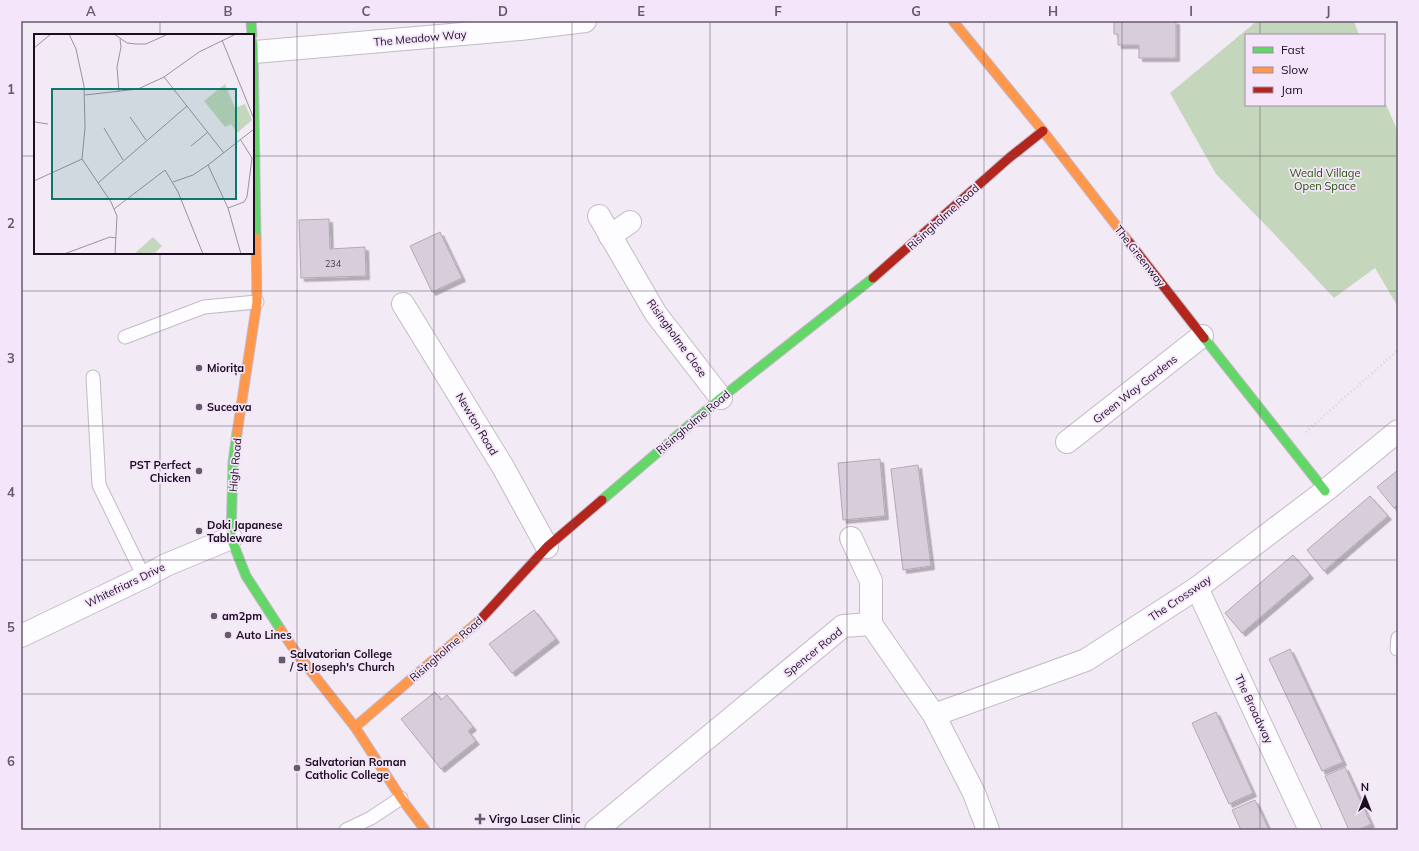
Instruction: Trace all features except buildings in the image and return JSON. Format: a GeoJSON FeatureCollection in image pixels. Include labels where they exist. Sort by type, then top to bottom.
{"type":"FeatureCollection","features":[{"type":"Feature","properties":{"kind":"street","name":"High Road"},"geometry":{"type":"LineString","coordinates":[[251,21],[252,34]]}},
{"type":"Feature","properties":{"kind":"street","name":"The Meadow Way"},"geometry":{"type":"LineString","coordinates":[[254,43],[586,21]]}},
{"type":"Feature","properties":{"kind":"street","name":"The Greenway"},"geometry":{"type":"LineString","coordinates":[[954,21],[1043,131],[1202,336],[1325,491]]}},
{"type":"Feature","properties":{"kind":"street","name":"High Road"},"geometry":{"type":"LineString","coordinates":[[254,108],[257,302],[233,462],[231,538],[246,576],[295,651],[355,727],[401,798],[425,830]]}},
{"type":"Feature","properties":{"kind":"street","name":"Risingholme Road"},"geometry":{"type":"LineString","coordinates":[[355,727],[476,625],[547,547],[721,398],[878,274],[1003,163],[1043,131]]}},
{"type":"Feature","properties":{"kind":"street","name":"Risingholme Close"},"geometry":{"type":"LineString","coordinates":[[599,216],[656,314],[721,398]]}},
{"type":"Feature","properties":{"kind":"street"},"geometry":{"type":"LineString","coordinates":[[610,236],[630,222]]}},
{"type":"Feature","properties":{"kind":"street","name":"Newton Road"},"geometry":{"type":"LineString","coordinates":[[403,304],[503,467],[547,547]]}},
{"type":"Feature","properties":{"kind":"street","name":"Green Way Gardens"},"geometry":{"type":"LineString","coordinates":[[1067,442],[1202,336]]}},
{"type":"Feature","properties":{"kind":"street","name":"The Crossway"},"geometry":{"type":"LineString","coordinates":[[934,715],[1086,660],[1197,588],[1325,491],[1398,432]]}},
{"type":"Feature","properties":{"kind":"street","name":"Whitefriars Drive"},"geometry":{"type":"LineString","coordinates":[[21,636],[166,565],[231,538]]}},
{"type":"Feature","properties":{"kind":"street"},"geometry":{"type":"LineString","coordinates":[[851,538],[871,580],[871,624],[934,715],[974,793],[988,830]]}},
{"type":"Feature","properties":{"kind":"street","name":"The Broadway"},"geometry":{"type":"LineString","coordinates":[[1197,588],[1310,830]]}},
{"type":"Feature","properties":{"kind":"street","name":"Spencer Road"},"geometry":{"type":"LineString","coordinates":[[596,830],[843,626],[871,624]]}},
{"type":"Feature","properties":{"kind":"lane"},"geometry":{"type":"LineString","coordinates":[[125,337],[204,307],[257,302]]}},
{"type":"Feature","properties":{"kind":"lane"},"geometry":{"type":"LineString","coordinates":[[93,376],[99,485],[144,577]]}},
{"type":"Feature","properties":{"kind":"lane"},"geometry":{"type":"LineString","coordinates":[[346,830],[371,818],[401,798]]}},
{"type":"Feature","properties":{"kind":"path"},"geometry":{"type":"LineString","coordinates":[[1289,447],[1398,350]]}},
{"type":"Feature","properties":{"kind":"green space","name":"Weald Village Open Space"},"geometry":{"type":"Polygon","coordinates":[[[1257,21],[1354,21],[1359,34],[1245,34],[1245,106],[1385,106],[1385,102],[1398,132],[1398,307],[1375,268],[1334,298],[1216,174],[1170,93],[1257,21]]]}},
{"type":"Feature","properties":{"kind":"traffic: fast"},"geometry":{"type":"LineString","coordinates":[[251,21],[252,34]]}},
{"type":"Feature","properties":{"kind":"traffic: fast"},"geometry":{"type":"LineString","coordinates":[[254,108],[256,238]]}},
{"type":"Feature","properties":{"kind":"traffic: fast"},"geometry":{"type":"LineString","coordinates":[[602,500],[721,398],[873,278]]}},
{"type":"Feature","properties":{"kind":"traffic: fast"},"geometry":{"type":"LineString","coordinates":[[1204,338],[1325,491]]}},
{"type":"Feature","properties":{"kind":"traffic: fast"},"geometry":{"type":"LineString","coordinates":[[237,433],[233,462],[231,538],[246,576],[281,630]]}},
{"type":"Feature","properties":{"kind":"traffic: slow"},"geometry":{"type":"LineString","coordinates":[[953,21],[1043,131],[1129,242]]}},
{"type":"Feature","properties":{"kind":"traffic: slow"},"geometry":{"type":"LineString","coordinates":[[237,433],[257,302],[256,238]]}},
{"type":"Feature","properties":{"kind":"traffic: slow"},"geometry":{"type":"LineString","coordinates":[[355,727],[479,621]]}},
{"type":"Feature","properties":{"kind":"traffic: slow"},"geometry":{"type":"LineString","coordinates":[[281,630],[295,651],[355,727],[401,798],[425,830]]}},
{"type":"Feature","properties":{"kind":"traffic: jam"},"geometry":{"type":"LineString","coordinates":[[873,278],[1009,158],[1043,131]]}},
{"type":"Feature","properties":{"kind":"traffic: jam"},"geometry":{"type":"LineString","coordinates":[[1129,242],[1204,338]]}},
{"type":"Feature","properties":{"kind":"traffic: jam"},"geometry":{"type":"LineString","coordinates":[[479,621],[547,547],[602,500]]}},
{"type":"Feature","properties":{"kind":"place","name":"Miorița"},"geometry":{"type":"Point","coordinates":[199,368]}},
{"type":"Feature","properties":{"kind":"place","name":"Suceava"},"geometry":{"type":"Point","coordinates":[199,407]}},
{"type":"Feature","properties":{"kind":"place","name":"PST Perfect Chicken"},"geometry":{"type":"Point","coordinates":[199,471]}},
{"type":"Feature","properties":{"kind":"place","name":"Doki Japanese Tableware"},"geometry":{"type":"Point","coordinates":[199,531]}},
{"type":"Feature","properties":{"kind":"place","name":"am2pm"},"geometry":{"type":"Point","coordinates":[214,616]}},
{"type":"Feature","properties":{"kind":"place","name":"Auto Lines"},"geometry":{"type":"Point","coordinates":[228,635]}},
{"type":"Feature","properties":{"kind":"place","name":"Salvatorian College / St Joseph's Church"},"geometry":{"type":"Point","coordinates":[282,660]}},
{"type":"Feature","properties":{"kind":"place","name":"Salvatorian Roman Catholic College"},"geometry":{"type":"Point","coordinates":[297,768]}},
{"type":"Feature","properties":{"kind":"place","name":"Virgo Laser Clinic"},"geometry":{"type":"Point","coordinates":[480,819]}}]}
